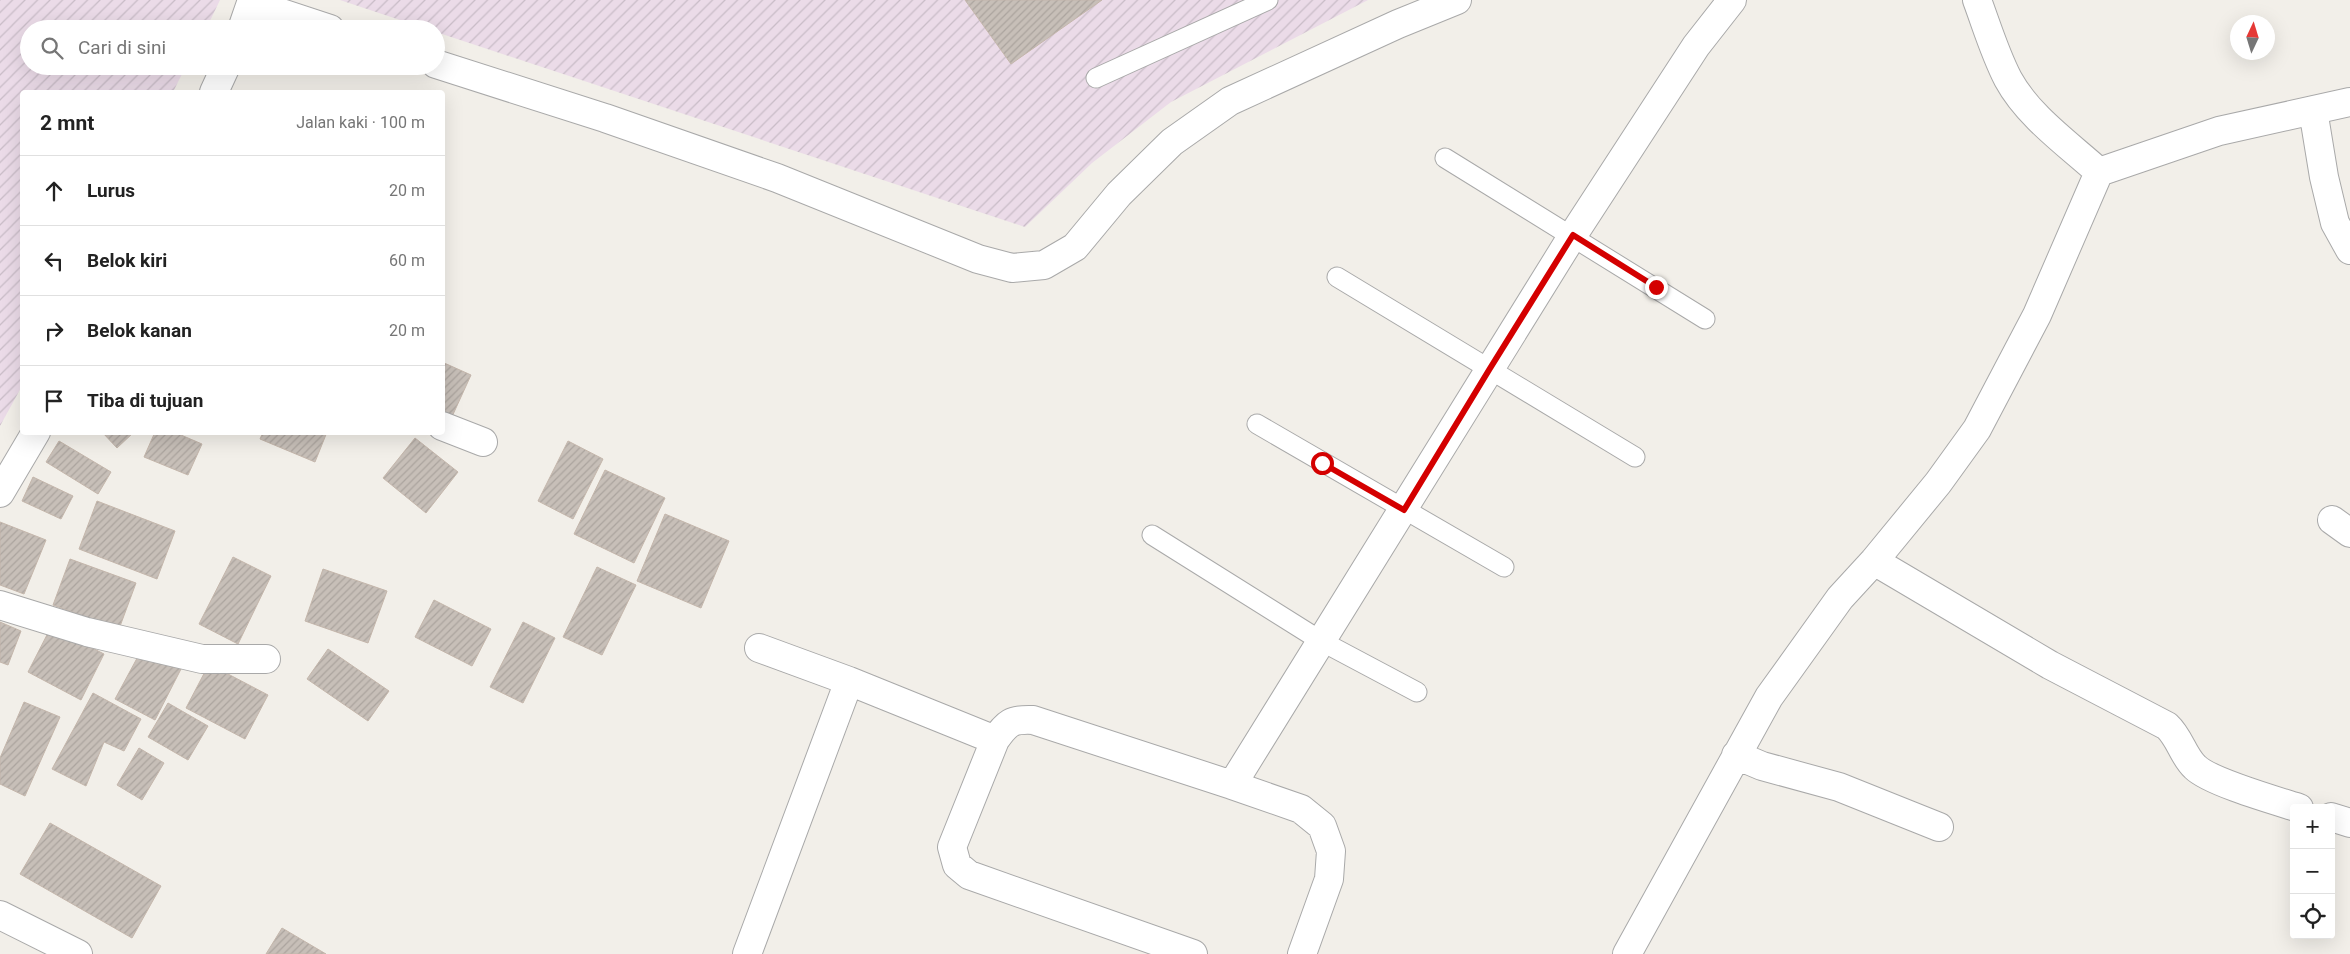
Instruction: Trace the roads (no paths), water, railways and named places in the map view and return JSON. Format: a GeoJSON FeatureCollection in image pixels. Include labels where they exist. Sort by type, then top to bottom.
{"type":"FeatureCollection","features":[{"type":"Feature","properties":{"kind":"street"},"geometry":{"type":"LineString","coordinates":[[445,67],[605,118],[777,178],[978,259],[1012,268],[1044,265],[1075,247],[1119,194],[1172,142],[1230,101],[1398,24],[1456,0]]}},
{"type":"Feature","properties":{"kind":"street"},"geometry":{"type":"LineString","coordinates":[[1232,785],[1573,235],[1696,46],[1732,0]]}},
{"type":"Feature","properties":{"kind":"street"},"geometry":{"type":"LineString","coordinates":[[245,20],[251,3],[303,20]]}},
{"type":"Feature","properties":{"kind":"street"},"geometry":{"type":"LineString","coordinates":[[1984,5],[1994,49],[2009,80],[2032,112],[2099,172]]}},
{"type":"Feature","properties":{"kind":"street"},"geometry":{"type":"LineString","coordinates":[[215,90],[222,75]]}},
{"type":"Feature","properties":{"kind":"street"},"geometry":{"type":"LineString","coordinates":[[1627,954],[1769,697],[1805,644],[1840,598],[1874,561],[1938,483],[1976,429],[2037,315],[2099,172],[2219,131],[2350,102]]}},
{"type":"Feature","properties":{"kind":"street"},"geometry":{"type":"LineString","coordinates":[[2313,110],[2324,177],[2335,223],[2350,250]]}},
{"type":"Feature","properties":{"kind":"street"},"geometry":{"type":"LineString","coordinates":[[445,427],[483,442]]}},
{"type":"Feature","properties":{"kind":"street"},"geometry":{"type":"LineString","coordinates":[[0,493],[34,435]]}},
{"type":"Feature","properties":{"kind":"street"},"geometry":{"type":"LineString","coordinates":[[1874,561],[2050,665],[2168,726],[2174,732],[2190,760],[2204,774],[2290,805]]}},
{"type":"Feature","properties":{"kind":"street"},"geometry":{"type":"LineString","coordinates":[[0,605],[87,632],[202,659],[266,659]]}},
{"type":"Feature","properties":{"kind":"street"},"geometry":{"type":"LineString","coordinates":[[759,648],[849,680],[995,740]]}},
{"type":"Feature","properties":{"kind":"street"},"geometry":{"type":"LineString","coordinates":[[747,954],[849,680]]}},
{"type":"Feature","properties":{"kind":"street"},"geometry":{"type":"LineString","coordinates":[[1193,954],[969,875],[957,865],[952,847],[995,740],[1004,727],[1016,719],[1033,720],[1301,809],[1322,826],[1331,851],[1329,879],[1302,954]]}},
{"type":"Feature","properties":{"kind":"street"},"geometry":{"type":"LineString","coordinates":[[1736,755],[1762,766],[1839,787],[1939,827]]}},
{"type":"Feature","properties":{"kind":"street"},"geometry":{"type":"LineString","coordinates":[[2335,818],[2350,823]]}},
{"type":"Feature","properties":{"kind":"street"},"geometry":{"type":"LineString","coordinates":[[0,915],[78,954]]}},
{"type":"Feature","properties":{"kind":"lane"},"geometry":{"type":"LineString","coordinates":[[1096,78],[1268,0]]}},
{"type":"Feature","properties":{"kind":"lane"},"geometry":{"type":"LineString","coordinates":[[1444,158],[1573,235],[1705,319]]}},
{"type":"Feature","properties":{"kind":"lane"},"geometry":{"type":"LineString","coordinates":[[1337,277],[1635,457]]}},
{"type":"Feature","properties":{"kind":"lane"},"geometry":{"type":"LineString","coordinates":[[1257,424],[1504,567]]}},
{"type":"Feature","properties":{"kind":"lane"},"geometry":{"type":"LineString","coordinates":[[1152,535],[1321,641],[1417,692]]}}]}
